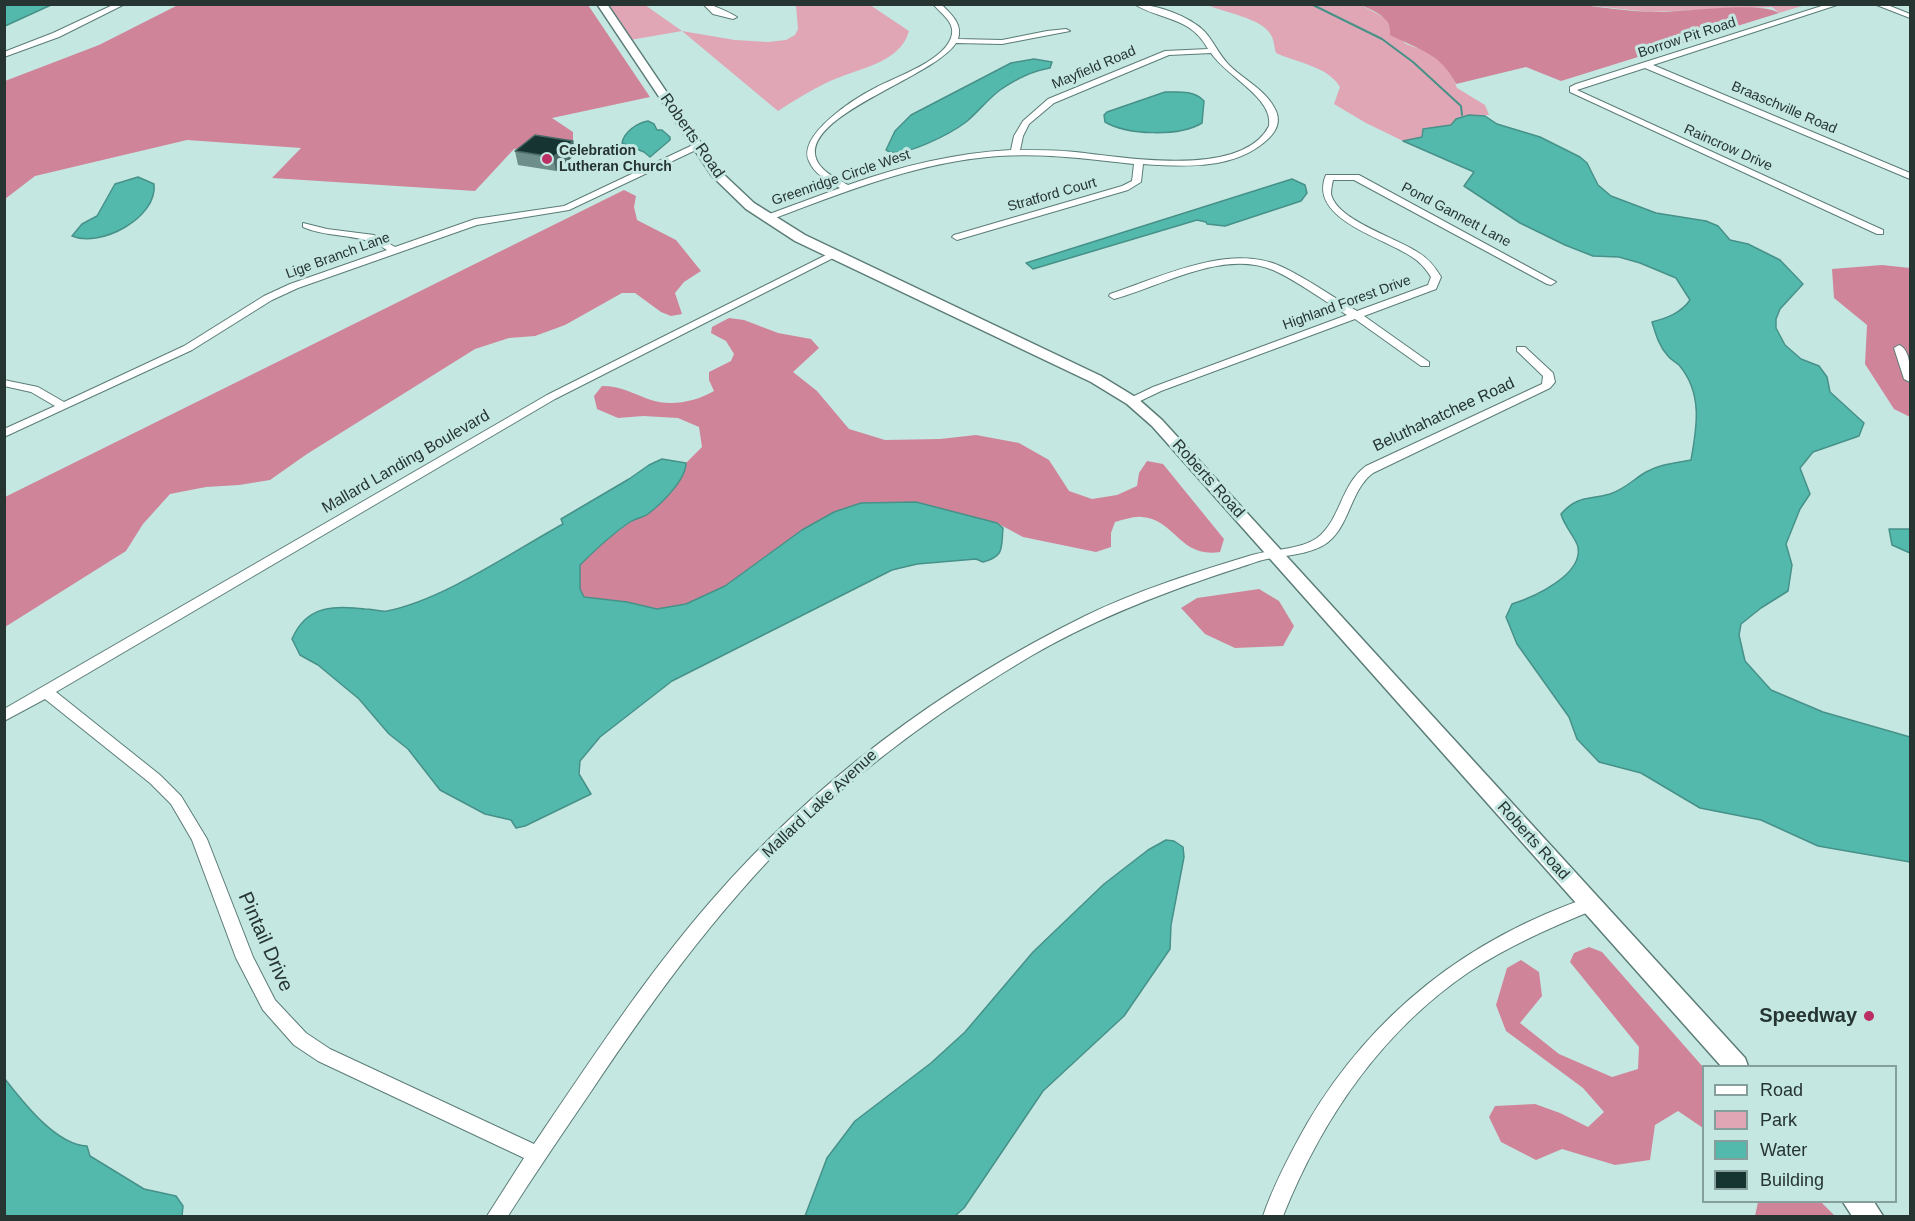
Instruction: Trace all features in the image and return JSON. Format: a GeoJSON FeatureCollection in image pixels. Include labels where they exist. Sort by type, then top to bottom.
{"type":"FeatureCollection","features":[{"type":"Feature","properties":{"kind":"main road","name":"Roberts Road"},"geometry":{"type":"LineString","coordinates":[[602,4],[697,146],[734,192],[767,218],[834,254],[1096,379],[1132,401],[1157,423],[1735,1065]]}},
{"type":"Feature","properties":{"kind":"main road"},"geometry":{"type":"LineString","coordinates":[[1857,1203],[1870,1216]]}},
{"type":"Feature","properties":{"kind":"street"},"geometry":{"type":"LineString","coordinates":[[4,55],[56,35],[122,4]]}},
{"type":"Feature","properties":{"kind":"street"},"geometry":{"type":"LineString","coordinates":[[706,4],[716,12],[733,17]]}},
{"type":"Feature","properties":{"kind":"street"},"geometry":{"type":"LineString","coordinates":[[847,188],[824,176],[812,161],[811,147],[818,133],[876,90],[936,61],[954,41],[953,21],[936,4]]}},
{"type":"Feature","properties":{"kind":"street","name":"Greenridge Circle West"},"geometry":{"type":"LineString","coordinates":[[767,218],[896,171],[937,161],[1015,153],[1080,155],[1139,163],[1179,164],[1221,158],[1253,147],[1269,133],[1274,118],[1270,106],[1212,51],[1203,33],[1193,26],[1137,4]]}},
{"type":"Feature","properties":{"kind":"street","name":"Borrow Pit Road"},"geometry":{"type":"LineString","coordinates":[[1579,86],[1837,4]]}},
{"type":"Feature","properties":{"kind":"street"},"geometry":{"type":"LineString","coordinates":[[1877,4],[1911,16]]}},
{"type":"Feature","properties":{"kind":"street"},"geometry":{"type":"LineString","coordinates":[[954,41],[1002,42],[1047,33],[1066,32]]}},
{"type":"Feature","properties":{"kind":"street","name":"Mayfield Road"},"geometry":{"type":"LineString","coordinates":[[1015,153],[1017,138],[1025,123],[1051,101],[1168,53],[1212,51]]}},
{"type":"Feature","properties":{"kind":"street","name":"Braaschville Road"},"geometry":{"type":"LineString","coordinates":[[1646,65],[1911,176]]}},
{"type":"Feature","properties":{"kind":"street","name":"Raincrow Drive"},"geometry":{"type":"LineString","coordinates":[[1579,86],[1573,89],[1578,95],[1880,232]]}},
{"type":"Feature","properties":{"kind":"street","name":"Lige Branch Lane"},"geometry":{"type":"LineString","coordinates":[[4,434],[188,348],[276,294],[393,250],[487,219],[566,208],[697,146]]}},
{"type":"Feature","properties":{"kind":"street","name":"Stratford Court"},"geometry":{"type":"LineString","coordinates":[[957,237],[1125,188],[1136,182],[1139,163]]}},
{"type":"Feature","properties":{"kind":"street","name":"Highland Forest Drive"},"geometry":{"type":"LineString","coordinates":[[1132,401],[1157,389],[1427,290],[1435,282],[1436,277],[1426,262],[1343,215],[1331,204],[1326,190],[1329,177],[1346,177]]}},
{"type":"Feature","properties":{"kind":"street","name":"Pond Gannett Lane"},"geometry":{"type":"LineString","coordinates":[[1346,177],[1356,177],[1551,282]]}},
{"type":"Feature","properties":{"kind":"street"},"geometry":{"type":"LineString","coordinates":[[306,225],[317,229],[370,236],[385,243],[393,250]]}},
{"type":"Feature","properties":{"kind":"street","name":"Mallard Landing Boulevard"},"geometry":{"type":"LineString","coordinates":[[4,716],[551,397],[834,254]]}},
{"type":"Feature","properties":{"kind":"street"},"geometry":{"type":"LineString","coordinates":[[1114,296],[1218,262],[1245,260],[1276,268],[1357,316],[1425,364]]}},
{"type":"Feature","properties":{"kind":"street"},"geometry":{"type":"LineString","coordinates":[[1899,348],[1911,379]]}},
{"type":"Feature","properties":{"kind":"street","name":"Beluthahatchee Road"},"geometry":{"type":"LineString","coordinates":[[1275,553],[1315,544],[1326,536],[1333,528],[1355,483],[1373,467],[1546,386],[1550,379],[1549,375],[1521,349]]}},
{"type":"Feature","properties":{"kind":"street"},"geometry":{"type":"LineString","coordinates":[[4,383],[34,389],[63,406]]}},
{"type":"Feature","properties":{"kind":"street","name":"Mallard Lake Avenue"},"geometry":{"type":"LineString","coordinates":[[497,1216],[674,959],[778,839],[856,768],[906,728],[957,693],[1046,641],[1143,596],[1275,553]]}},
{"type":"Feature","properties":{"kind":"street","name":"Pintail Drive"},"geometry":{"type":"LineString","coordinates":[[47,693],[155,779],[176,800],[199,839],[260,990],[280,1019],[300,1039],[324,1055],[537,1155]]}},
{"type":"Feature","properties":{"kind":"street"},"geometry":{"type":"LineString","coordinates":[[1273,1216],[1286,1183],[1317,1125],[1351,1072],[1389,1030],[1430,992],[1463,967],[1508,941],[1590,904]]}},
{"type":"Feature","properties":{"kind":"green space"},"geometry":{"type":"Polygon","coordinates":[[[606,5],[645,5],[682,31],[630,40],[606,5]]]}},
{"type":"Feature","properties":{"kind":"green space"},"geometry":{"type":"Polygon","coordinates":[[[796,5],[870,5],[909,31],[896,52],[886,59],[826,83],[778,111],[682,31],[735,40],[768,42],[786,40],[795,35],[798,29],[796,5]]]}},
{"type":"Feature","properties":{"kind":"green space"},"geometry":{"type":"Polygon","coordinates":[[[1208,5],[1361,5],[1385,18],[1391,30],[1406,44],[1426,51],[1439,61],[1450,71],[1457,88],[1485,105],[1489,115],[1464,117],[1451,125],[1423,129],[1422,137],[1403,141],[1334,104],[1340,87],[1335,80],[1320,70],[1276,53],[1272,37],[1260,24],[1208,5]]]}},
{"type":"Feature","properties":{"kind":"green space"},"geometry":{"type":"Polygon","coordinates":[[[1583,5],[1805,5],[1779,13],[1772,7],[1650,12],[1583,5]]]}},
{"type":"Feature","properties":{"kind":"shaded area"},"geometry":{"type":"Polygon","coordinates":[[[178,5],[588,5],[650,97],[552,118],[573,132],[573,140],[561,145],[514,149],[475,191],[272,178],[301,148],[187,140],[35,176],[5,199],[5,81],[99,45],[178,5]]]}},
{"type":"Feature","properties":{"kind":"shaded area"},"geometry":{"type":"Polygon","coordinates":[[[1361,5],[1583,5],[1652,12],[1738,7],[1769,9],[1779,13],[1561,81],[1526,67],[1456,84],[1436,59],[1419,48],[1390,35],[1385,19],[1361,5]]]}},
{"type":"Feature","properties":{"kind":"shaded area"},"geometry":{"type":"Polygon","coordinates":[[[624,190],[636,196],[634,207],[637,220],[676,240],[701,271],[684,282],[675,293],[682,314],[671,316],[661,312],[635,293],[622,293],[565,325],[535,336],[509,338],[475,349],[307,454],[270,480],[206,487],[170,494],[143,524],[126,551],[5,627],[5,497],[624,190]]]}},
{"type":"Feature","properties":{"kind":"shaded area"},"geometry":{"type":"Polygon","coordinates":[[[1882,265],[1910,268],[1910,417],[1894,409],[1865,364],[1867,325],[1834,298],[1832,269],[1882,265]]]}},
{"type":"Feature","properties":{"kind":"shaded area"},"geometry":{"type":"Polygon","coordinates":[[[729,318],[744,320],[778,333],[811,339],[819,348],[793,372],[817,391],[849,429],[885,440],[940,439],[976,435],[1019,443],[1049,460],[1069,491],[1092,499],[1117,495],[1137,486],[1139,473],[1147,461],[1163,464],[1224,539],[1220,552],[1195,549],[1163,525],[1142,517],[1115,522],[1111,533],[1111,547],[1096,552],[1023,537],[997,523],[967,516],[834,512],[802,530],[725,586],[686,604],[657,609],[627,602],[584,597],[580,589],[580,565],[602,543],[632,521],[647,514],[686,468],[686,463],[702,447],[699,427],[678,418],[643,416],[618,418],[597,409],[594,396],[602,386],[609,386],[651,400],[675,403],[700,398],[714,391],[709,380],[709,372],[731,361],[734,354],[726,341],[711,333],[712,327],[729,318]]]}},
{"type":"Feature","properties":{"kind":"shaded area"},"geometry":{"type":"Polygon","coordinates":[[[1259,589],[1279,601],[1294,626],[1283,646],[1235,648],[1205,634],[1181,608],[1197,598],[1259,589]]]}},
{"type":"Feature","properties":{"kind":"shaded area"},"geometry":{"type":"Polygon","coordinates":[[[1589,947],[1602,952],[1702,1066],[1702,1127],[1678,1111],[1655,1125],[1650,1160],[1615,1165],[1562,1149],[1536,1160],[1501,1142],[1489,1117],[1495,1106],[1535,1104],[1588,1127],[1604,1112],[1583,1088],[1506,1031],[1496,1005],[1507,968],[1521,960],[1539,972],[1542,996],[1520,1023],[1559,1054],[1612,1077],[1638,1069],[1639,1047],[1570,962],[1574,953],[1589,947]]]}},
{"type":"Feature","properties":{"kind":"shaded area"},"geometry":{"type":"Polygon","coordinates":[[[1758,1203],[1822,1203],[1835,1216],[1755,1216],[1758,1203]]]}},
{"type":"Feature","properties":{"kind":"water"},"geometry":{"type":"Polygon","coordinates":[[[7,4],[51,5],[5,26],[5,6],[7,4]]]}},
{"type":"Feature","properties":{"kind":"water"},"geometry":{"type":"Polygon","coordinates":[[[1034,59],[1052,62],[1050,68],[1030,73],[1006,86],[959,127],[914,149],[903,152],[886,150],[895,131],[911,115],[1011,63],[1034,59]]]}},
{"type":"Feature","properties":{"kind":"water"},"geometry":{"type":"Polygon","coordinates":[[[1165,92],[1186,92],[1200,97],[1204,101],[1202,123],[1180,131],[1153,133],[1126,130],[1105,122],[1104,115],[1107,112],[1165,92]]]}},
{"type":"Feature","properties":{"kind":"water"},"geometry":{"type":"Polygon","coordinates":[[[1469,115],[1485,116],[1497,124],[1540,137],[1580,157],[1587,163],[1598,185],[1611,196],[1656,213],[1706,221],[1718,226],[1730,240],[1748,244],[1780,260],[1803,284],[1780,309],[1776,319],[1776,328],[1785,345],[1801,359],[1819,366],[1827,377],[1830,392],[1864,423],[1859,436],[1813,452],[1800,468],[1810,494],[1800,509],[1786,544],[1792,565],[1788,591],[1741,624],[1739,635],[1745,661],[1771,690],[1823,712],[1910,737],[1910,862],[1818,846],[1761,820],[1700,808],[1641,773],[1599,762],[1577,739],[1569,717],[1517,644],[1506,617],[1512,604],[1555,583],[1573,567],[1578,557],[1577,543],[1561,514],[1578,501],[1610,494],[1625,487],[1651,469],[1691,460],[1696,423],[1692,387],[1679,365],[1662,348],[1652,322],[1673,314],[1690,300],[1676,278],[1619,257],[1593,256],[1520,223],[1464,186],[1474,172],[1403,141],[1422,137],[1423,129],[1451,125],[1456,119],[1469,115]]]}},
{"type":"Feature","properties":{"kind":"water"},"geometry":{"type":"Polygon","coordinates":[[[648,121],[654,124],[657,130],[662,130],[670,137],[670,140],[650,157],[622,143],[625,135],[632,129],[648,121]]]}},
{"type":"Feature","properties":{"kind":"water"},"geometry":{"type":"Polygon","coordinates":[[[138,177],[154,184],[153,196],[147,208],[137,219],[111,234],[97,238],[84,239],[72,236],[82,224],[97,216],[115,184],[138,177]]]}},
{"type":"Feature","properties":{"kind":"water"},"geometry":{"type":"Polygon","coordinates":[[[1292,179],[1305,185],[1307,193],[1301,201],[1225,226],[1207,224],[1197,220],[1033,269],[1026,263],[1292,179]]]}},
{"type":"Feature","properties":{"kind":"water"},"geometry":{"type":"Polygon","coordinates":[[[662,459],[686,463],[682,477],[666,498],[653,510],[630,522],[580,565],[580,589],[584,597],[627,602],[657,609],[686,604],[725,586],[802,530],[834,512],[861,503],[916,502],[997,523],[1003,528],[1002,546],[995,557],[983,562],[976,559],[917,564],[892,570],[672,681],[600,737],[580,761],[579,774],[591,794],[525,826],[516,828],[511,820],[485,814],[440,790],[408,749],[389,734],[359,699],[318,665],[300,655],[292,639],[298,628],[313,614],[342,607],[387,611],[431,597],[477,574],[563,524],[561,519],[662,459]]]}},
{"type":"Feature","properties":{"kind":"water"},"geometry":{"type":"Polygon","coordinates":[[[1889,529],[1910,529],[1910,553],[1892,545],[1889,529]]]}},
{"type":"Feature","properties":{"kind":"water"},"geometry":{"type":"Polygon","coordinates":[[[1166,840],[1174,841],[1183,847],[1184,857],[1171,925],[1170,949],[1124,1016],[1043,1091],[964,1208],[955,1216],[805,1216],[827,1158],[855,1121],[931,1063],[965,1032],[1033,952],[1104,884],[1148,850],[1166,840]]]}},
{"type":"Feature","properties":{"kind":"water"},"geometry":{"type":"Polygon","coordinates":[[[5,1079],[41,1121],[75,1144],[87,1146],[90,1156],[144,1189],[176,1196],[183,1206],[182,1216],[5,1216],[5,1079]]]}},
{"type":"Feature","properties":{"kind":"building"},"geometry":{"type":"Polygon","coordinates":[[[535,135],[573,141],[553,157],[515,151],[535,135]]]}},
{"type":"Feature","properties":{"kind":"waterway"},"geometry":{"type":"LineString","coordinates":[[1311,4],[1382,39],[1413,62],[1461,106],[1462,115]]}},
{"type":"Feature","properties":{"kind":"place","name":"Celebration Lutheran Church"},"geometry":{"type":"Point","coordinates":[547,159]}},
{"type":"Feature","properties":{"kind":"place","name":"Speedway"},"geometry":{"type":"Point","coordinates":[1869,1016]}}]}
